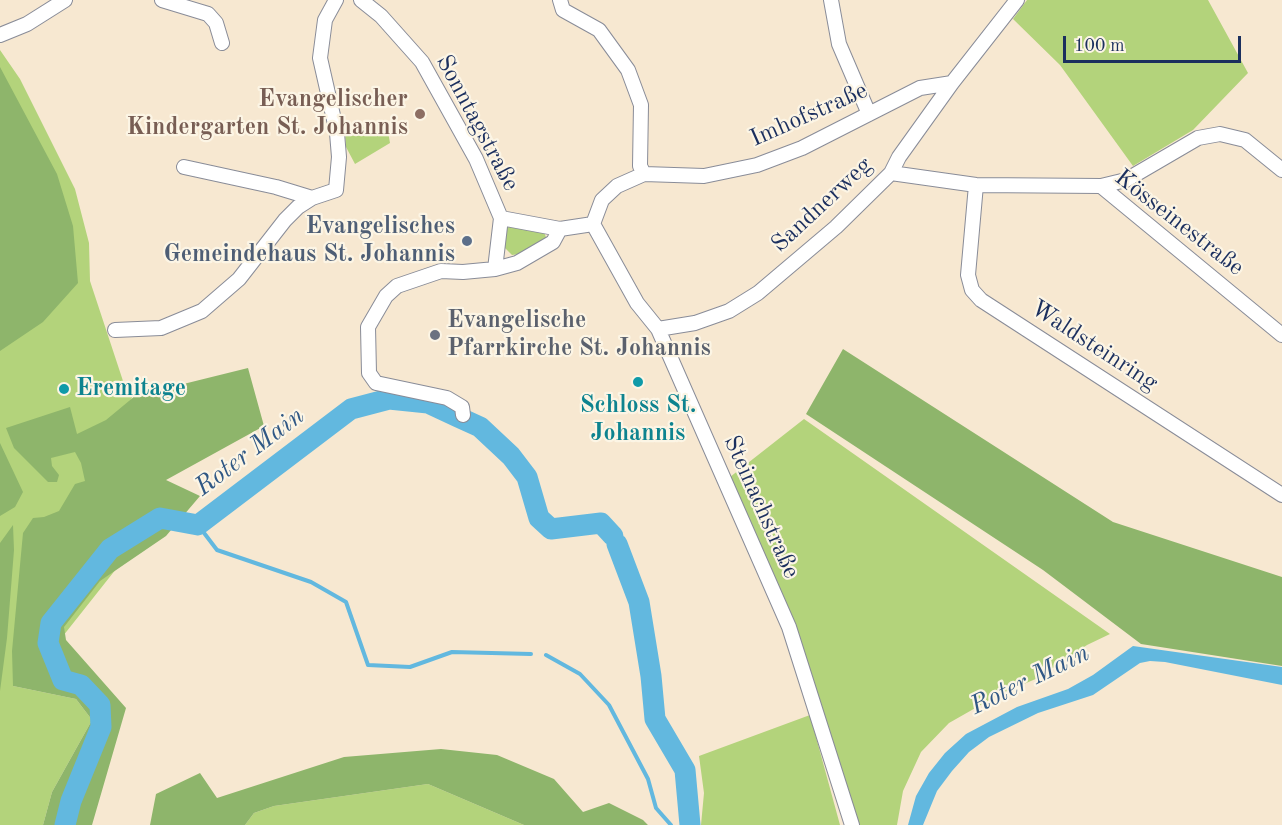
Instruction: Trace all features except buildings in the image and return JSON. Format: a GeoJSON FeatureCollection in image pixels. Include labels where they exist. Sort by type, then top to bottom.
{"type":"FeatureCollection","features":[{"type":"Feature","properties":{"kind":"street"},"geometry":{"type":"LineString","coordinates":[[0,35],[27,24],[65,0]]}},
{"type":"Feature","properties":{"kind":"street"},"geometry":{"type":"LineString","coordinates":[[162,0],[208,14],[216,23],[222,43]]}},
{"type":"Feature","properties":{"kind":"street"},"geometry":{"type":"LineString","coordinates":[[115,330],[161,328],[202,311],[239,279],[285,220],[312,198],[336,190],[339,157],[337,133],[320,58],[325,20],[336,0]]}},
{"type":"Feature","properties":{"kind":"street","name":"Sonntagstraße"},"geometry":{"type":"LineString","coordinates":[[361,0],[381,16],[422,62],[476,159],[501,218]]}},
{"type":"Feature","properties":{"kind":"street"},"geometry":{"type":"LineString","coordinates":[[495,269],[501,218],[560,229],[593,224],[602,200],[617,186],[644,174],[640,166],[640,105],[628,70],[599,30],[563,10],[560,0]]}},
{"type":"Feature","properties":{"kind":"street"},"geometry":{"type":"LineString","coordinates":[[831,0],[839,44],[868,114]]}},
{"type":"Feature","properties":{"kind":"street","name":"Sandnerweg"},"geometry":{"type":"LineString","coordinates":[[657,329],[695,323],[729,312],[753,296],[836,227],[891,174],[899,157],[952,83],[1017,0]]}},
{"type":"Feature","properties":{"kind":"street","name":"Imhofstraße"},"geometry":{"type":"LineString","coordinates":[[644,174],[704,176],[757,165],[802,148],[920,88],[952,83]]}},
{"type":"Feature","properties":{"kind":"street"},"geometry":{"type":"LineString","coordinates":[[1101,186],[1126,180],[1198,138],[1220,134],[1245,140],[1282,170]]}},
{"type":"Feature","properties":{"kind":"street"},"geometry":{"type":"LineString","coordinates":[[184,167],[312,198]]}},
{"type":"Feature","properties":{"kind":"street","name":"Kösseinestraße"},"geometry":{"type":"LineString","coordinates":[[891,174],[976,185],[1101,186],[1282,335]]}},
{"type":"Feature","properties":{"kind":"street","name":"Waldsteinring"},"geometry":{"type":"LineString","coordinates":[[976,185],[969,275],[972,290],[981,300],[1282,495]]}},
{"type":"Feature","properties":{"kind":"street","name":"Steinachstraße"},"geometry":{"type":"LineString","coordinates":[[593,224],[638,303],[657,329],[789,627],[852,825]]}},
{"type":"Feature","properties":{"kind":"street"},"geometry":{"type":"LineString","coordinates":[[463,415],[462,407],[447,398],[376,383],[369,374],[368,327],[386,296],[410,280],[441,271],[463,272],[495,269],[517,262],[553,242],[560,229]]}},
{"type":"Feature","properties":{"kind":"green space"},"geometry":{"type":"Polygon","coordinates":[[[1027,0],[1208,0],[1248,73],[1193,130],[1133,166],[1060,65],[1013,19],[1027,0]]]}},
{"type":"Feature","properties":{"kind":"green space","name":"Eremitage"},"geometry":{"type":"Polygon","coordinates":[[[0,50],[20,79],[75,189],[89,243],[90,281],[124,384],[134,394],[94,470],[124,559],[63,636],[13,686],[76,699],[92,720],[52,792],[43,825],[0,825],[0,50]]]}},
{"type":"Feature","properties":{"kind":"green space"},"geometry":{"type":"Polygon","coordinates":[[[0,67],[57,174],[73,226],[78,283],[43,322],[0,351],[0,67]]]}},
{"type":"Feature","properties":{"kind":"green space"},"geometry":{"type":"Polygon","coordinates":[[[386,120],[390,143],[355,164],[346,147],[345,133],[386,120]]]}},
{"type":"Feature","properties":{"kind":"green space"},"geometry":{"type":"Polygon","coordinates":[[[510,226],[544,232],[547,240],[527,253],[512,255],[504,247],[503,231],[510,226]]]}},
{"type":"Feature","properties":{"kind":"green space"},"geometry":{"type":"Polygon","coordinates":[[[843,349],[1113,522],[1282,577],[1282,666],[1141,644],[1043,570],[806,414],[843,349]]]}},
{"type":"Feature","properties":{"kind":"green space"},"geometry":{"type":"Polygon","coordinates":[[[248,368],[264,426],[166,480],[200,496],[166,536],[100,581],[64,627],[66,640],[126,708],[92,825],[43,825],[52,792],[92,720],[76,699],[13,686],[12,651],[23,533],[33,518],[44,517],[59,511],[75,484],[85,481],[81,463],[75,452],[51,458],[52,466],[59,475],[57,482],[48,482],[14,448],[6,428],[70,407],[77,434],[106,420],[135,396],[248,368]]]}},
{"type":"Feature","properties":{"kind":"green space"},"geometry":{"type":"Polygon","coordinates":[[[804,419],[1110,634],[1087,645],[1038,678],[1000,694],[949,723],[921,752],[903,791],[897,825],[859,825],[793,622],[730,477],[804,419]]]}},
{"type":"Feature","properties":{"kind":"green space"},"geometry":{"type":"Polygon","coordinates":[[[0,443],[23,492],[15,507],[0,516],[0,443]]]}},
{"type":"Feature","properties":{"kind":"green space"},"geometry":{"type":"Polygon","coordinates":[[[13,525],[14,550],[0,691],[0,543],[13,525]]]}},
{"type":"Feature","properties":{"kind":"green space"},"geometry":{"type":"Polygon","coordinates":[[[810,715],[840,825],[701,825],[704,793],[699,756],[810,715]]]}},
{"type":"Feature","properties":{"kind":"green space"},"geometry":{"type":"Polygon","coordinates":[[[441,749],[497,755],[554,779],[583,812],[609,803],[643,820],[648,825],[524,825],[428,784],[274,806],[254,813],[245,825],[150,825],[156,794],[200,773],[217,798],[344,757],[441,749]]]}},
{"type":"Feature","properties":{"kind":"green space"},"geometry":{"type":"Polygon","coordinates":[[[428,784],[524,825],[245,825],[254,813],[274,806],[428,784]]]}},
{"type":"Feature","properties":{"kind":"water"},"geometry":{"type":"Polygon","coordinates":[[[1133,646],[1282,667],[1282,685],[1165,662],[1140,663],[1093,695],[1038,713],[989,737],[969,752],[937,791],[923,825],[908,825],[916,796],[929,773],[945,753],[966,734],[1017,707],[1068,689],[1093,675],[1133,646]]]}},
{"type":"Feature","properties":{"kind":"waterway","name":"Roter Main"},"geometry":{"type":"LineString","coordinates":[[65,825],[71,801],[101,727],[100,705],[81,685],[63,680],[48,643],[51,623],[110,549],[160,518],[198,525],[351,409],[389,399],[428,403],[480,427],[511,456],[527,477],[539,518],[551,529],[601,523],[613,536]]}},
{"type":"Feature","properties":{"kind":"waterway"},"geometry":{"type":"LineString","coordinates":[[198,525],[217,550],[311,582],[346,602],[368,665],[410,667],[452,652],[531,654]]}},
{"type":"Feature","properties":{"kind":"waterway","name":"Roter Main"},"geometry":{"type":"LineString","coordinates":[[617,544],[639,602],[651,676],[655,719],[685,770],[690,825]]}},
{"type":"Feature","properties":{"kind":"waterway"},"geometry":{"type":"LineString","coordinates":[[546,655],[580,674],[609,705],[648,779],[656,808],[671,825]]}},
{"type":"Feature","properties":{"kind":"place","name":"Evangelischer Kindergarten St. Johannis"},"geometry":{"type":"Point","coordinates":[420,114]}},
{"type":"Feature","properties":{"kind":"place","name":"Evangelisches Gemeindehaus St. Johannis"},"geometry":{"type":"Point","coordinates":[467,241]}},
{"type":"Feature","properties":{"kind":"place","name":"Evangelische Pfarrkirche St. Johannis"},"geometry":{"type":"Point","coordinates":[435,335]}},
{"type":"Feature","properties":{"kind":"place","name":"Schloss St. Johannis"},"geometry":{"type":"Point","coordinates":[638,382]}},
{"type":"Feature","properties":{"kind":"place","name":"Eremitage"},"geometry":{"type":"Point","coordinates":[64,389]}}]}
